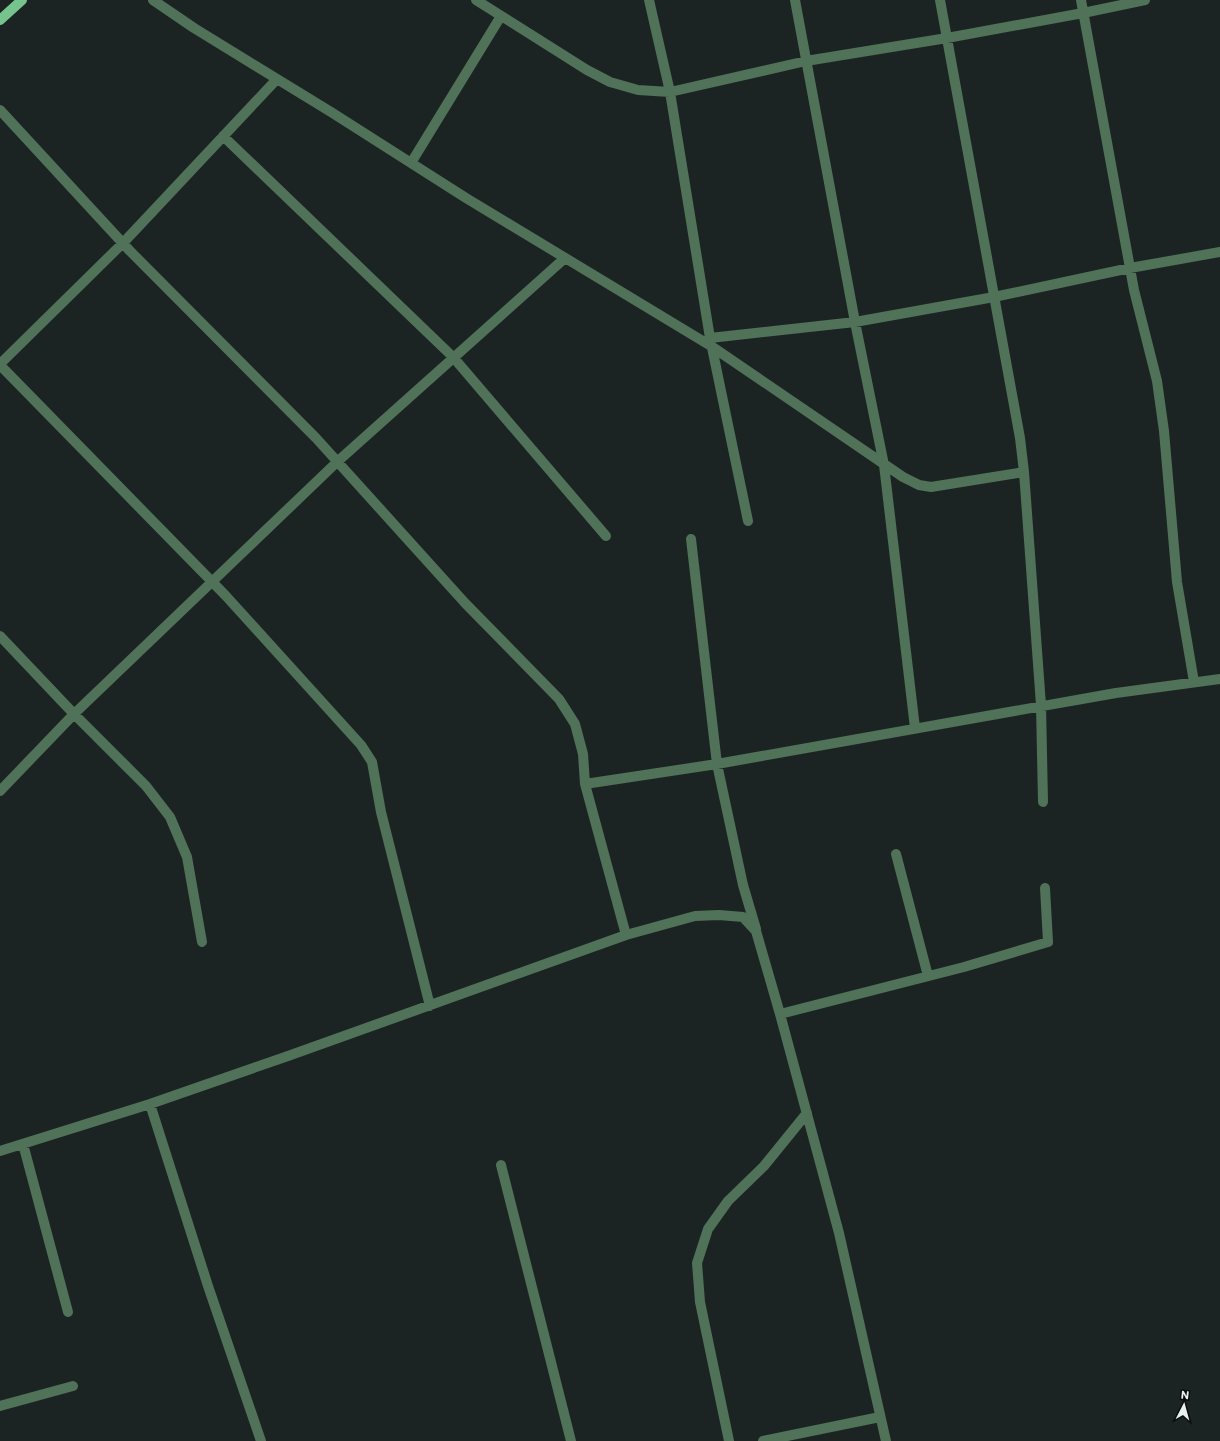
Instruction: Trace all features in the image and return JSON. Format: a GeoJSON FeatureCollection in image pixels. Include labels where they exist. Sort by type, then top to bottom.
{"type":"FeatureCollection","features":[{"type":"Feature","properties":{"kind":"main road"},"geometry":{"type":"LineString","coordinates":[[0,20],[22,0]]}},
{"type":"Feature","properties":{"kind":"street"},"geometry":{"type":"LineString","coordinates":[[153,0],[194,28],[565,258],[710,342],[884,465],[908,480],[931,487],[1024,472]]}},
{"type":"Feature","properties":{"kind":"street"},"geometry":{"type":"LineString","coordinates":[[476,0],[586,70],[610,82],[638,90],[670,92],[806,61],[1084,14],[1145,0]]}},
{"type":"Feature","properties":{"kind":"street"},"geometry":{"type":"LineString","coordinates":[[649,0],[670,92],[710,342],[748,520]]}},
{"type":"Feature","properties":{"kind":"street"},"geometry":{"type":"LineString","coordinates":[[795,0],[855,322],[884,465],[916,728]]}},
{"type":"Feature","properties":{"kind":"street"},"geometry":{"type":"LineString","coordinates":[[940,0],[1020,438],[1024,472],[1041,705],[1043,802]]}},
{"type":"Feature","properties":{"kind":"street"},"geometry":{"type":"LineString","coordinates":[[1081,0],[1134,290],[1157,381],[1164,431],[1177,582],[1194,682]]}},
{"type":"Feature","properties":{"kind":"street"},"geometry":{"type":"LineString","coordinates":[[411,162],[501,16]]}},
{"type":"Feature","properties":{"kind":"street"},"geometry":{"type":"LineString","coordinates":[[277,79],[122,242],[0,365],[211,581],[361,745],[372,762],[381,812],[430,1006]]}},
{"type":"Feature","properties":{"kind":"street"},"geometry":{"type":"LineString","coordinates":[[0,110],[122,242],[316,438],[465,603],[559,700],[574,724],[583,754],[585,784],[626,936]]}},
{"type":"Feature","properties":{"kind":"street"},"geometry":{"type":"LineString","coordinates":[[223,136],[453,357],[606,536]]}},
{"type":"Feature","properties":{"kind":"street"},"geometry":{"type":"LineString","coordinates":[[710,342],[855,322],[994,297],[1130,268],[1220,252]]}},
{"type":"Feature","properties":{"kind":"street"},"geometry":{"type":"LineString","coordinates":[[0,791],[74,714],[211,581],[337,462],[565,258]]}},
{"type":"Feature","properties":{"kind":"street"},"geometry":{"type":"LineString","coordinates":[[691,539],[717,764],[756,931],[780,1014],[839,1234],[886,1441]]}},
{"type":"Feature","properties":{"kind":"street"},"geometry":{"type":"LineString","coordinates":[[0,636],[74,714],[146,786],[170,817],[187,857],[202,942]]}},
{"type":"Feature","properties":{"kind":"street"},"geometry":{"type":"LineString","coordinates":[[585,784],[717,764],[1041,705],[1220,679]]}},
{"type":"Feature","properties":{"kind":"street"},"geometry":{"type":"LineString","coordinates":[[896,854],[928,976]]}},
{"type":"Feature","properties":{"kind":"street"},"geometry":{"type":"LineString","coordinates":[[780,1014],[928,976],[1048,942],[1045,888]]}},
{"type":"Feature","properties":{"kind":"street"},"geometry":{"type":"LineString","coordinates":[[0,1151],[150,1104],[626,936],[694,916],[719,915],[743,917],[756,931]]}},
{"type":"Feature","properties":{"kind":"street"},"geometry":{"type":"LineString","coordinates":[[150,1104],[208,1286],[261,1441]]}},
{"type":"Feature","properties":{"kind":"street"},"geometry":{"type":"LineString","coordinates":[[729,1441],[700,1302],[697,1263],[708,1229],[728,1201],[764,1166],[807,1113]]}},
{"type":"Feature","properties":{"kind":"street"},"geometry":{"type":"LineString","coordinates":[[23,1144],[68,1312]]}},
{"type":"Feature","properties":{"kind":"street"},"geometry":{"type":"LineString","coordinates":[[501,1165],[571,1441]]}},
{"type":"Feature","properties":{"kind":"street"},"geometry":{"type":"LineString","coordinates":[[0,1406],[73,1386]]}},
{"type":"Feature","properties":{"kind":"street"},"geometry":{"type":"LineString","coordinates":[[763,1441],[880,1416]]}}]}
